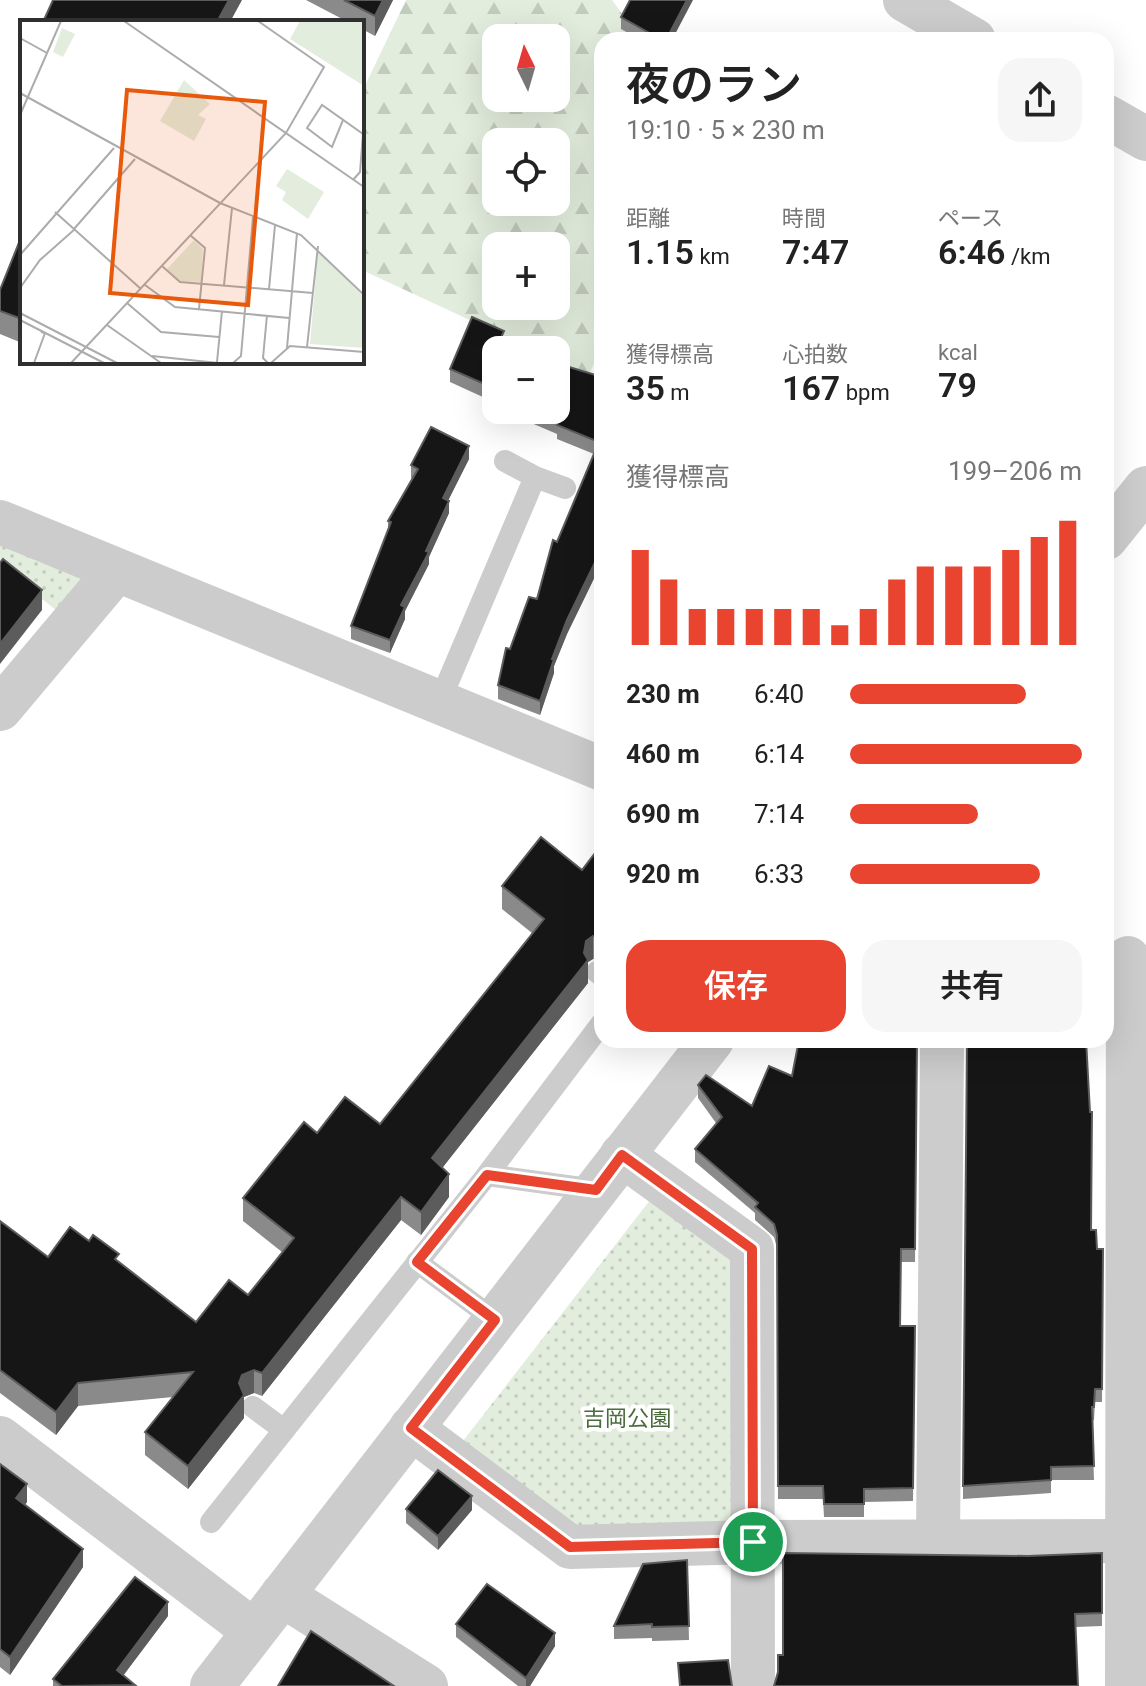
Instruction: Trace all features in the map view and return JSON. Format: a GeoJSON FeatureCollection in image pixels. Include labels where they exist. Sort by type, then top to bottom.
{"type":"FeatureCollection","features":[{"type":"Feature","properties":{"kind":"street"},"geometry":{"type":"LineString","coordinates":[[905,0],[960,32]]}},
{"type":"Feature","properties":{"kind":"street"},"geometry":{"type":"LineString","coordinates":[[1114,121],[1146,139]]}},
{"type":"Feature","properties":{"kind":"street"},"geometry":{"type":"LineString","coordinates":[[1114,528],[1146,488]]}},
{"type":"Feature","properties":{"kind":"street"},"geometry":{"type":"LineString","coordinates":[[0,522],[594,766]]}},
{"type":"Feature","properties":{"kind":"street"},"geometry":{"type":"LineString","coordinates":[[0,709],[116,571]]}},
{"type":"Feature","properties":{"kind":"street"},"geometry":{"type":"LineString","coordinates":[[1127,958],[1136,1541],[1127,1686]]}},
{"type":"Feature","properties":{"kind":"street"},"geometry":{"type":"LineString","coordinates":[[212,1686],[706,1048]]}},
{"type":"Feature","properties":{"kind":"street"},"geometry":{"type":"LineString","coordinates":[[938,1541],[942,1048]]}},
{"type":"Feature","properties":{"kind":"street"},"geometry":{"type":"LineString","coordinates":[[622,1155],[752,1249],[753,1686]]}},
{"type":"Feature","properties":{"kind":"street"},"geometry":{"type":"LineString","coordinates":[[411,1428],[570,1547],[753,1542],[1136,1541]]}},
{"type":"Feature","properties":{"kind":"street"},"geometry":{"type":"LineString","coordinates":[[0,1438],[254,1631]]}},
{"type":"Feature","properties":{"kind":"street"},"geometry":{"type":"LineString","coordinates":[[282,1595],[426,1686]]}},
{"type":"Feature","properties":{"kind":"lane"},"geometry":{"type":"LineString","coordinates":[[505,461],[565,488]]}},
{"type":"Feature","properties":{"kind":"lane"},"geometry":{"type":"LineString","coordinates":[[439,703],[535,477]]}},
{"type":"Feature","properties":{"kind":"lane"},"geometry":{"type":"LineString","coordinates":[[211,1522],[487,1175],[594,1034]]}},
{"type":"Feature","properties":{"kind":"lane"},"geometry":{"type":"LineString","coordinates":[[487,1175],[596,1190]]}},
{"type":"Feature","properties":{"kind":"lane"},"geometry":{"type":"LineString","coordinates":[[417,1262],[495,1320]]}},
{"type":"Feature","properties":{"kind":"lane"},"geometry":{"type":"LineString","coordinates":[[253,1407],[284,1430]]}},
{"type":"Feature","properties":{"kind":"green space"},"geometry":{"type":"Polygon","coordinates":[[[406,0],[612,0],[635,32],[594,32],[594,363],[589,375],[570,366],[570,336],[504,336],[364,271],[364,88],[406,0]]]}},
{"type":"Feature","properties":{"kind":"green space"},"geometry":{"type":"Polygon","coordinates":[[[0,539],[85,572],[67,619],[0,565],[0,539]]]}},
{"type":"Feature","properties":{"kind":"green space","name":"吉岡公園"},"geometry":{"type":"Polygon","coordinates":[[[654,1195],[742,1260],[742,1532],[566,1537],[456,1450],[654,1195]]]}},
{"type":"Feature","properties":{"kind":"building"},"geometry":{"type":"Polygon","coordinates":[[[53,0],[229,0],[218,20],[44,20],[53,0]]]}},
{"type":"Feature","properties":{"kind":"building"},"geometry":{"type":"Polygon","coordinates":[[[344,0],[383,0],[375,16],[344,0]]]}},
{"type":"Feature","properties":{"kind":"building"},"geometry":{"type":"Polygon","coordinates":[[[630,0],[687,0],[670,32],[648,32],[621,17],[630,0]]]}},
{"type":"Feature","properties":{"kind":"building"},"geometry":{"type":"Polygon","coordinates":[[[20,240],[20,318],[0,311],[0,290],[20,240]]]}},
{"type":"Feature","properties":{"kind":"building"},"geometry":{"type":"Polygon","coordinates":[[[472,317],[504,331],[502,336],[482,336],[482,383],[450,369],[472,317]]]}},
{"type":"Feature","properties":{"kind":"building"},"geometry":{"type":"Polygon","coordinates":[[[570,367],[594,375],[594,440],[557,425],[570,424],[570,367]]]}},
{"type":"Feature","properties":{"kind":"building"},"geometry":{"type":"Polygon","coordinates":[[[431,427],[469,446],[443,498],[449,501],[426,551],[429,552],[401,605],[405,607],[390,640],[351,626],[391,522],[388,521],[418,469],[411,465],[431,427]]]}},
{"type":"Feature","properties":{"kind":"building"},"geometry":{"type":"Polygon","coordinates":[[[594,454],[594,564],[567,620],[540,701],[498,685],[506,648],[510,649],[529,597],[537,599],[553,540],[557,542],[594,454]]]}},
{"type":"Feature","properties":{"kind":"building"},"geometry":{"type":"Polygon","coordinates":[[[3,559],[42,590],[0,644],[0,563],[3,559]]]}},
{"type":"Feature","properties":{"kind":"building"},"geometry":{"type":"Polygon","coordinates":[[[541,837],[582,870],[594,854],[594,936],[586,941],[584,953],[588,960],[432,1158],[449,1174],[421,1212],[401,1197],[262,1373],[254,1370],[242,1375],[239,1383],[244,1395],[188,1466],[145,1432],[193,1372],[78,1383],[56,1412],[0,1370],[0,1221],[48,1257],[70,1227],[89,1241],[93,1235],[119,1254],[115,1259],[196,1322],[229,1280],[248,1295],[294,1238],[243,1198],[304,1122],[317,1133],[345,1097],[380,1124],[544,919],[502,886],[541,837]]]}},
{"type":"Feature","properties":{"kind":"building"},"geometry":{"type":"Polygon","coordinates":[[[797,1048],[917,1048],[915,1249],[901,1249],[900,1326],[915,1326],[913,1488],[864,1489],[864,1504],[824,1504],[823,1486],[778,1486],[777,1235],[774,1224],[755,1207],[758,1203],[695,1149],[722,1117],[698,1085],[706,1075],[752,1106],[769,1066],[792,1076],[797,1048]]]}},
{"type":"Feature","properties":{"kind":"building"},"geometry":{"type":"Polygon","coordinates":[[[967,1048],[1086,1048],[1092,1112],[1091,1230],[1096,1230],[1097,1249],[1103,1249],[1102,1389],[1095,1389],[1092,1407],[1094,1466],[1051,1467],[1051,1480],[963,1486],[967,1048]]]}},
{"type":"Feature","properties":{"kind":"building"},"geometry":{"type":"Polygon","coordinates":[[[0,1464],[27,1484],[16,1498],[83,1549],[10,1657],[0,1649],[0,1464]]]}},
{"type":"Feature","properties":{"kind":"building"},"geometry":{"type":"Polygon","coordinates":[[[438,1470],[472,1496],[438,1536],[406,1509],[438,1470]]]}},
{"type":"Feature","properties":{"kind":"building"},"geometry":{"type":"Polygon","coordinates":[[[783,1553],[1028,1556],[1102,1553],[1102,1613],[1075,1614],[1078,1686],[774,1686],[778,1655],[783,1655],[783,1553]]]}},
{"type":"Feature","properties":{"kind":"building"},"geometry":{"type":"Polygon","coordinates":[[[687,1560],[689,1626],[614,1626],[643,1564],[687,1560]]]}},
{"type":"Feature","properties":{"kind":"building"},"geometry":{"type":"Polygon","coordinates":[[[135,1577],[168,1602],[117,1670],[135,1685],[62,1686],[53,1679],[135,1577]]]}},
{"type":"Feature","properties":{"kind":"building"},"geometry":{"type":"Polygon","coordinates":[[[487,1584],[555,1633],[526,1678],[456,1624],[487,1584]]]}},
{"type":"Feature","properties":{"kind":"building"},"geometry":{"type":"Polygon","coordinates":[[[311,1631],[394,1686],[278,1686],[311,1631]]]}},
{"type":"Feature","properties":{"kind":"building"},"geometry":{"type":"Polygon","coordinates":[[[728,1660],[732,1686],[680,1686],[678,1663],[728,1660]]]}},
{"type":"Feature","properties":{"kind":"route"},"geometry":{"type":"LineString","coordinates":[[622,1155],[752,1249],[753,1542],[570,1547],[411,1428],[495,1320],[417,1262],[487,1175],[596,1190],[622,1155]]}}]}
